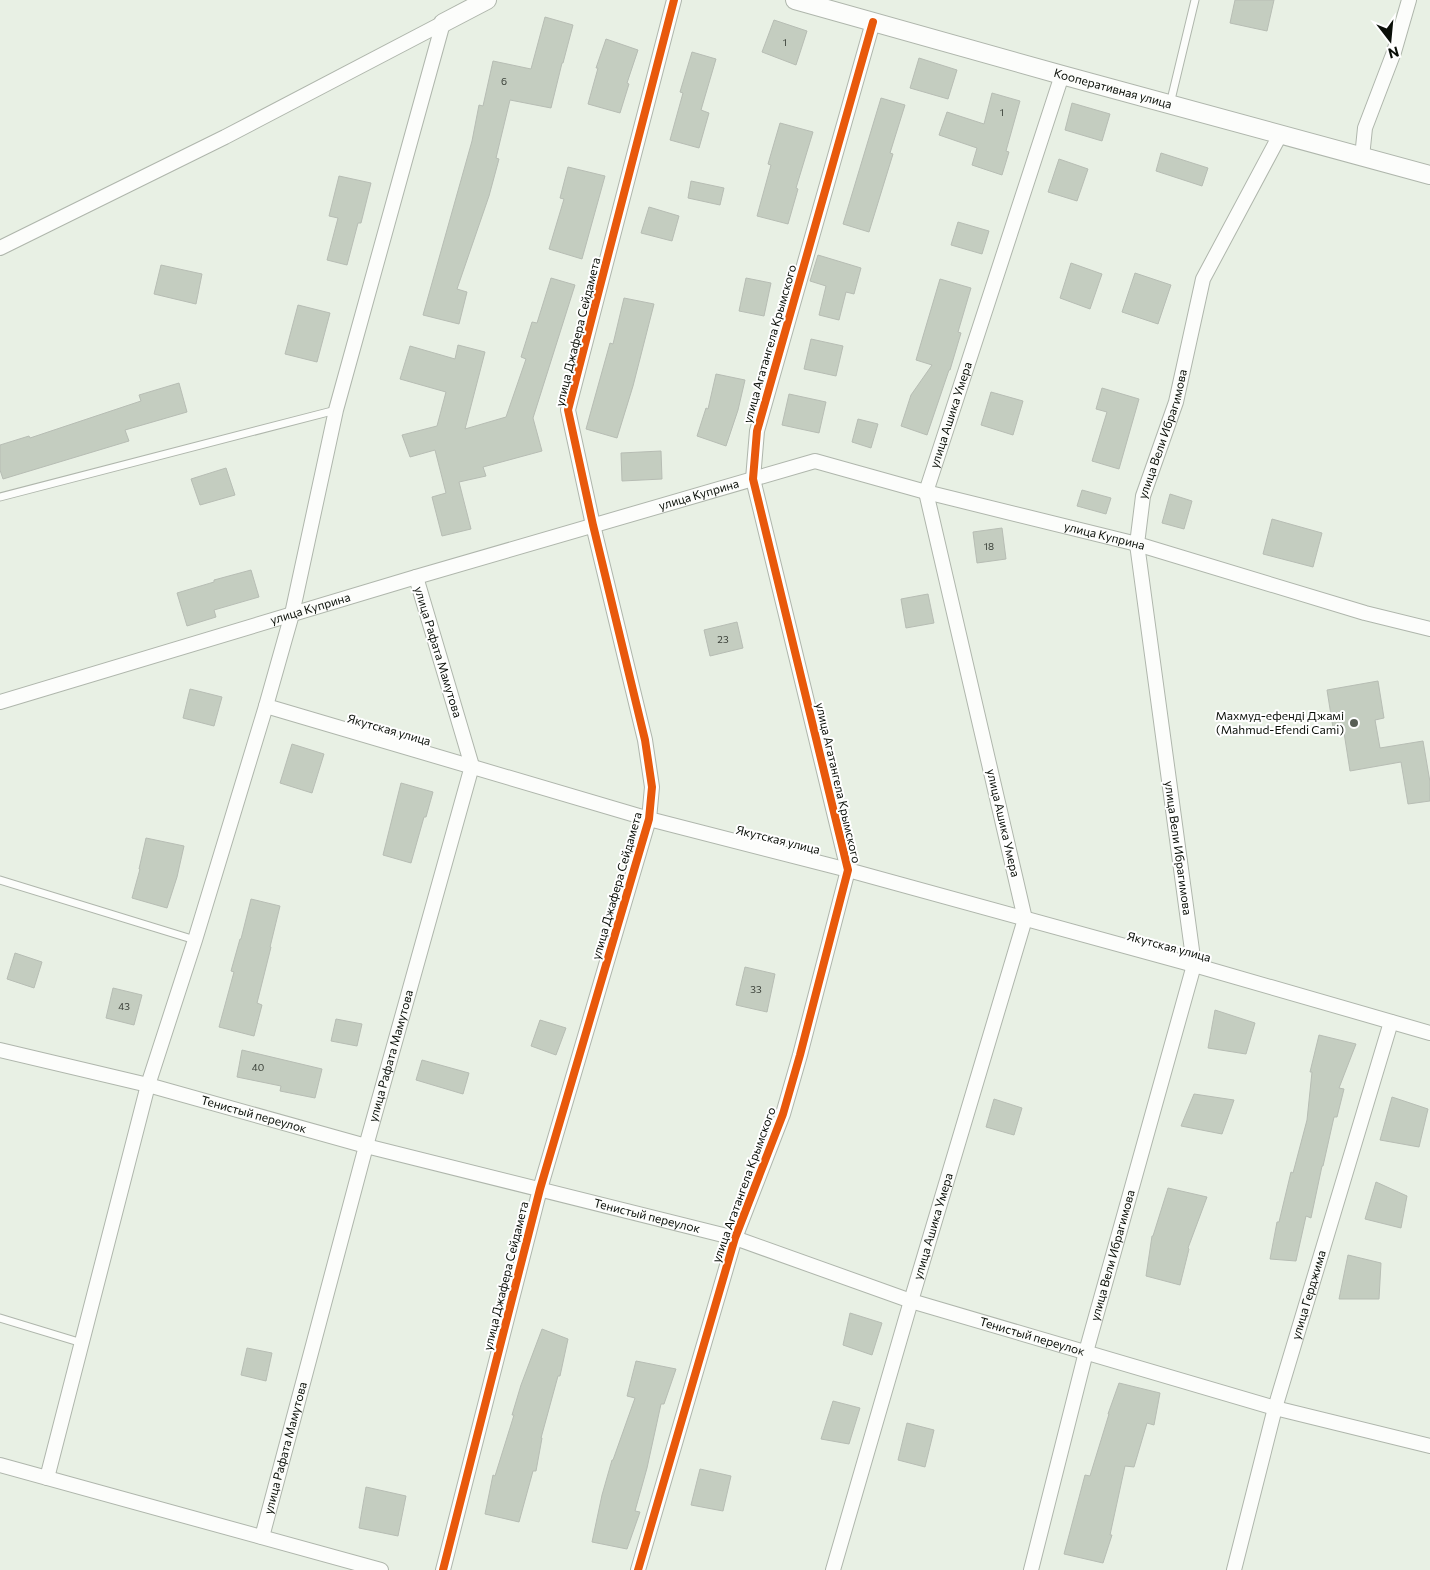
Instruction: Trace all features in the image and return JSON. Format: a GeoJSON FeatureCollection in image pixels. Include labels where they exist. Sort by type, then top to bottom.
{"type":"FeatureCollection","features":[{"type":"Feature","properties":{"kind":"street"},"geometry":{"type":"LineString","coordinates":[[0,248],[225,137],[487,0]]}},
{"type":"Feature","properties":{"kind":"street","name":"улица Джафера Сейдамета"},"geometry":{"type":"LineString","coordinates":[[443,1570],[540,1188],[650,819],[652,787],[645,740],[593,525],[568,410],[674,0]]}},
{"type":"Feature","properties":{"kind":"street","name":"Кооперативная улица"},"geometry":{"type":"LineString","coordinates":[[795,0],[1430,175]]}},
{"type":"Feature","properties":{"kind":"street"},"geometry":{"type":"LineString","coordinates":[[1362,157],[1365,128],[1394,52],[1409,0]]}},
{"type":"Feature","properties":{"kind":"street","name":"улица Агатангела Крымского"},"geometry":{"type":"LineString","coordinates":[[638,1570],[735,1238],[783,1114],[848,870],[753,479],[757,431],[873,22]]}},
{"type":"Feature","properties":{"kind":"street"},"geometry":{"type":"LineString","coordinates":[[47,1478],[148,1085],[195,940],[292,614],[336,410],[443,23]]}},
{"type":"Feature","properties":{"kind":"street","name":"улица Ашика Умера"},"geometry":{"type":"LineString","coordinates":[[833,1570],[1025,919],[926,492],[1062,75]]}},
{"type":"Feature","properties":{"kind":"street","name":"улица Вели Ибрагимова"},"geometry":{"type":"LineString","coordinates":[[1031,1570],[1086,1352],[1194,965],[1137,544],[1143,496],[1176,402],[1203,279],[1280,134]]}},
{"type":"Feature","properties":{"kind":"street","name":"улица Куприна"},"geometry":{"type":"LineString","coordinates":[[0,702],[416,577],[815,461],[926,492],[1137,544],[1365,613],[1430,629]]}},
{"type":"Feature","properties":{"kind":"street","name":"улица Рафата Мамутова"},"geometry":{"type":"LineString","coordinates":[[262,1537],[366,1146],[472,766],[416,577]]}},
{"type":"Feature","properties":{"kind":"street","name":"Якутская улица"},"geometry":{"type":"LineString","coordinates":[[266,706],[650,819],[848,870],[1194,965],[1430,1033]]}},
{"type":"Feature","properties":{"kind":"street","name":"улица Герджима"},"geometry":{"type":"LineString","coordinates":[[1234,1570],[1275,1408],[1390,1022]]}},
{"type":"Feature","properties":{"kind":"street","name":"Тенистый переулок"},"geometry":{"type":"LineString","coordinates":[[0,1050],[148,1085],[366,1146],[735,1238],[911,1301],[1275,1408],[1430,1446]]}},
{"type":"Feature","properties":{"kind":"street"},"geometry":{"type":"LineString","coordinates":[[0,1464],[381,1570]]}},
{"type":"Feature","properties":{"kind":"lane"},"geometry":{"type":"LineString","coordinates":[[1170,104],[1195,0]]}},
{"type":"Feature","properties":{"kind":"lane"},"geometry":{"type":"LineString","coordinates":[[0,497],[336,410]]}},
{"type":"Feature","properties":{"kind":"lane"},"geometry":{"type":"LineString","coordinates":[[0,880],[195,940]]}},
{"type":"Feature","properties":{"kind":"lane"},"geometry":{"type":"LineString","coordinates":[[0,1318],[82,1343]]}},
{"type":"Feature","properties":{"kind":"building"},"geometry":{"type":"Polygon","coordinates":[[[1235,0],[1274,0],[1267,31],[1230,23],[1235,0]]]}},
{"type":"Feature","properties":{"kind":"building"},"geometry":{"type":"Polygon","coordinates":[[[545,17],[573,25],[551,108],[510,100],[496,158],[499,159],[489,196],[457,289],[467,292],[459,324],[423,315],[472,141],[479,105],[483,106],[493,61],[531,69],[545,17]]]}},
{"type":"Feature","properties":{"kind":"building"},"geometry":{"type":"Polygon","coordinates":[[[774,20],[807,31],[796,65],[762,52],[774,20]]]}},
{"type":"Feature","properties":{"kind":"building"},"geometry":{"type":"Polygon","coordinates":[[[606,39],[638,50],[627,83],[629,84],[620,113],[588,104],[598,68],[596,68],[606,39]]]}},
{"type":"Feature","properties":{"kind":"building"},"geometry":{"type":"Polygon","coordinates":[[[692,52],[716,59],[701,110],[709,113],[699,148],[670,140],[683,93],[680,92],[692,52]]]}},
{"type":"Feature","properties":{"kind":"building"},"geometry":{"type":"Polygon","coordinates":[[[919,58],[957,70],[948,99],[910,88],[919,58]]]}},
{"type":"Feature","properties":{"kind":"building"},"geometry":{"type":"Polygon","coordinates":[[[992,93],[1020,101],[1006,151],[1009,152],[1002,175],[972,165],[977,148],[939,135],[947,112],[984,124],[992,93]]]}},
{"type":"Feature","properties":{"kind":"building"},"geometry":{"type":"Polygon","coordinates":[[[881,98],[905,105],[890,153],[893,154],[869,232],[843,224],[881,98]]]}},
{"type":"Feature","properties":{"kind":"building"},"geometry":{"type":"Polygon","coordinates":[[[1072,103],[1110,114],[1102,141],[1065,130],[1072,103]]]}},
{"type":"Feature","properties":{"kind":"building"},"geometry":{"type":"Polygon","coordinates":[[[780,123],[813,132],[796,188],[798,189],[788,224],[757,216],[771,165],[768,164],[780,123]]]}},
{"type":"Feature","properties":{"kind":"building"},"geometry":{"type":"Polygon","coordinates":[[[1161,153],[1208,168],[1202,186],[1156,171],[1161,153]]]}},
{"type":"Feature","properties":{"kind":"building"},"geometry":{"type":"Polygon","coordinates":[[[1059,159],[1088,169],[1077,201],[1048,192],[1059,159]]]}},
{"type":"Feature","properties":{"kind":"building"},"geometry":{"type":"Polygon","coordinates":[[[568,167],[605,176],[582,259],[549,249],[564,199],[560,198],[568,167]]]}},
{"type":"Feature","properties":{"kind":"building"},"geometry":{"type":"Polygon","coordinates":[[[339,176],[371,183],[361,223],[358,223],[347,265],[327,260],[338,218],[329,216],[339,176]]]}},
{"type":"Feature","properties":{"kind":"building"},"geometry":{"type":"Polygon","coordinates":[[[691,181],[724,188],[720,205],[688,198],[691,181]]]}},
{"type":"Feature","properties":{"kind":"building"},"geometry":{"type":"Polygon","coordinates":[[[649,207],[679,216],[672,241],[641,233],[649,207]]]}},
{"type":"Feature","properties":{"kind":"building"},"geometry":{"type":"Polygon","coordinates":[[[958,222],[989,231],[982,254],[951,245],[958,222]]]}},
{"type":"Feature","properties":{"kind":"building"},"geometry":{"type":"Polygon","coordinates":[[[818,255],[861,268],[854,294],[846,292],[839,320],[819,315],[826,286],[810,281],[818,255]]]}},
{"type":"Feature","properties":{"kind":"building"},"geometry":{"type":"Polygon","coordinates":[[[1071,263],[1102,274],[1090,309],[1060,298],[1071,263]]]}},
{"type":"Feature","properties":{"kind":"building"},"geometry":{"type":"Polygon","coordinates":[[[161,265],[202,274],[196,304],[154,294],[161,265]]]}},
{"type":"Feature","properties":{"kind":"building"},"geometry":{"type":"Polygon","coordinates":[[[1135,273],[1171,285],[1158,324],[1122,312],[1135,273]]]}},
{"type":"Feature","properties":{"kind":"building"},"geometry":{"type":"Polygon","coordinates":[[[551,278],[575,285],[533,418],[542,451],[483,467],[486,476],[459,482],[471,529],[442,536],[432,497],[446,493],[435,450],[410,457],[402,435],[437,426],[446,392],[400,379],[410,346],[455,359],[458,345],[485,352],[465,429],[506,417],[526,359],[521,357],[532,322],[537,323],[551,278]]]}},
{"type":"Feature","properties":{"kind":"building"},"geometry":{"type":"Polygon","coordinates":[[[746,278],[771,283],[764,316],[739,311],[746,278]]]}},
{"type":"Feature","properties":{"kind":"building"},"geometry":{"type":"Polygon","coordinates":[[[940,279],[971,288],[958,332],[961,333],[950,370],[927,435],[901,426],[911,395],[932,365],[916,360],[940,279]]]}},
{"type":"Feature","properties":{"kind":"building"},"geometry":{"type":"Polygon","coordinates":[[[624,298],[654,304],[633,386],[617,438],[586,429],[610,343],[613,344],[624,298]]]}},
{"type":"Feature","properties":{"kind":"building"},"geometry":{"type":"Polygon","coordinates":[[[298,305],[330,313],[317,362],[285,354],[298,305]]]}},
{"type":"Feature","properties":{"kind":"building"},"geometry":{"type":"Polygon","coordinates":[[[811,339],[843,346],[836,376],[804,369],[811,339]]]}},
{"type":"Feature","properties":{"kind":"building"},"geometry":{"type":"Polygon","coordinates":[[[716,374],[745,380],[738,410],[726,446],[697,436],[706,408],[708,409],[716,374]]]}},
{"type":"Feature","properties":{"kind":"building"},"geometry":{"type":"Polygon","coordinates":[[[179,383],[187,412],[125,430],[129,441],[3,479],[0,470],[0,445],[29,436],[30,438],[141,401],[139,395],[179,383]]]}},
{"type":"Feature","properties":{"kind":"building"},"geometry":{"type":"Polygon","coordinates":[[[1102,388],[1139,399],[1119,469],[1092,461],[1107,412],[1096,409],[1102,388]]]}},
{"type":"Feature","properties":{"kind":"building"},"geometry":{"type":"Polygon","coordinates":[[[991,392],[1023,401],[1013,435],[981,425],[991,392]]]}},
{"type":"Feature","properties":{"kind":"building"},"geometry":{"type":"Polygon","coordinates":[[[789,394],[826,402],[819,433],[782,425],[789,394]]]}},
{"type":"Feature","properties":{"kind":"building"},"geometry":{"type":"Polygon","coordinates":[[[858,419],[878,424],[871,448],[852,442],[858,419]]]}},
{"type":"Feature","properties":{"kind":"building"},"geometry":{"type":"Polygon","coordinates":[[[661,451],[662,479],[622,481],[621,453],[661,451]]]}},
{"type":"Feature","properties":{"kind":"building"},"geometry":{"type":"Polygon","coordinates":[[[226,468],[235,495],[200,505],[191,479],[226,468]]]}},
{"type":"Feature","properties":{"kind":"building"},"geometry":{"type":"Polygon","coordinates":[[[1082,490],[1111,498],[1106,514],[1077,506],[1082,490]]]}},
{"type":"Feature","properties":{"kind":"building"},"geometry":{"type":"Polygon","coordinates":[[[1170,494],[1192,501],[1184,529],[1162,523],[1170,494]]]}},
{"type":"Feature","properties":{"kind":"building"},"geometry":{"type":"Polygon","coordinates":[[[1272,519],[1322,533],[1313,567],[1263,554],[1272,519]]]}},
{"type":"Feature","properties":{"kind":"building"},"geometry":{"type":"Polygon","coordinates":[[[1002,528],[1006,559],[977,563],[973,532],[1002,528]]]}},
{"type":"Feature","properties":{"kind":"building"},"geometry":{"type":"Polygon","coordinates":[[[251,570],[259,597],[214,610],[216,617],[187,626],[177,593],[251,570]]]}},
{"type":"Feature","properties":{"kind":"building"},"geometry":{"type":"Polygon","coordinates":[[[928,594],[934,623],[906,628],[901,599],[928,594]]]}},
{"type":"Feature","properties":{"kind":"building"},"geometry":{"type":"Polygon","coordinates":[[[737,622],[743,648],[710,656],[704,630],[737,622]]]}},
{"type":"Feature","properties":{"kind":"building","name":"Махмуд-ефенді Джамі (Mahmud-Efendi Cami)"},"geometry":{"type":"Polygon","coordinates":[[[1378,681],[1384,718],[1375,720],[1380,748],[1423,741],[1430,782],[1430,801],[1408,804],[1401,762],[1350,771],[1343,726],[1333,728],[1327,690],[1378,681]]]}},
{"type":"Feature","properties":{"kind":"building"},"geometry":{"type":"Polygon","coordinates":[[[190,689],[222,697],[214,726],[183,718],[190,689]]]}},
{"type":"Feature","properties":{"kind":"building"},"geometry":{"type":"Polygon","coordinates":[[[292,744],[324,754],[312,793],[280,783],[292,744]]]}},
{"type":"Feature","properties":{"kind":"building"},"geometry":{"type":"Polygon","coordinates":[[[401,783],[433,792],[411,863],[383,855],[401,783]]]}},
{"type":"Feature","properties":{"kind":"building"},"geometry":{"type":"Polygon","coordinates":[[[146,838],[184,846],[167,908],[132,898],[146,838]]]}},
{"type":"Feature","properties":{"kind":"building"},"geometry":{"type":"Polygon","coordinates":[[[251,899],[280,906],[257,1003],[262,1005],[254,1036],[219,1027],[234,972],[231,971],[251,899]]]}},
{"type":"Feature","properties":{"kind":"building"},"geometry":{"type":"Polygon","coordinates":[[[15,953],[42,962],[34,988],[7,979],[15,953]]]}},
{"type":"Feature","properties":{"kind":"building"},"geometry":{"type":"Polygon","coordinates":[[[745,967],[775,974],[767,1012],[736,1005],[745,967]]]}},
{"type":"Feature","properties":{"kind":"building"},"geometry":{"type":"Polygon","coordinates":[[[113,988],[142,995],[134,1025],[106,1018],[113,988]]]}},
{"type":"Feature","properties":{"kind":"building"},"geometry":{"type":"Polygon","coordinates":[[[1215,1010],[1255,1023],[1246,1054],[1208,1048],[1215,1010]]]}},
{"type":"Feature","properties":{"kind":"building"},"geometry":{"type":"Polygon","coordinates":[[[336,1019],[362,1024],[357,1046],[331,1041],[336,1019]]]}},
{"type":"Feature","properties":{"kind":"building"},"geometry":{"type":"Polygon","coordinates":[[[540,1020],[566,1028],[556,1055],[531,1046],[540,1020]]]}},
{"type":"Feature","properties":{"kind":"building"},"geometry":{"type":"Polygon","coordinates":[[[1319,1035],[1356,1044],[1339,1088],[1344,1089],[1337,1117],[1334,1117],[1311,1218],[1306,1216],[1296,1261],[1270,1259],[1277,1222],[1279,1222],[1291,1172],[1293,1173],[1307,1120],[1312,1072],[1310,1072],[1319,1035]]]}},
{"type":"Feature","properties":{"kind":"building"},"geometry":{"type":"Polygon","coordinates":[[[242,1050],[322,1069],[315,1098],[280,1091],[281,1086],[237,1077],[242,1050]]]}},
{"type":"Feature","properties":{"kind":"building"},"geometry":{"type":"Polygon","coordinates":[[[422,1060],[469,1073],[463,1094],[416,1080],[422,1060]]]}},
{"type":"Feature","properties":{"kind":"building"},"geometry":{"type":"Polygon","coordinates":[[[1194,1094],[1234,1100],[1222,1134],[1181,1126],[1194,1094]]]}},
{"type":"Feature","properties":{"kind":"building"},"geometry":{"type":"Polygon","coordinates":[[[1392,1097],[1428,1109],[1419,1147],[1380,1140],[1392,1097]]]}},
{"type":"Feature","properties":{"kind":"building"},"geometry":{"type":"Polygon","coordinates":[[[994,1099],[1022,1108],[1014,1135],[986,1127],[994,1099]]]}},
{"type":"Feature","properties":{"kind":"building"},"geometry":{"type":"Polygon","coordinates":[[[1376,1182],[1407,1196],[1401,1228],[1365,1219],[1376,1182]]]}},
{"type":"Feature","properties":{"kind":"building"},"geometry":{"type":"Polygon","coordinates":[[[1168,1188],[1207,1197],[1188,1248],[1180,1285],[1146,1276],[1152,1236],[1168,1188]]]}},
{"type":"Feature","properties":{"kind":"building"},"geometry":{"type":"Polygon","coordinates":[[[1348,1255],[1381,1263],[1379,1299],[1339,1299],[1348,1255]]]}},
{"type":"Feature","properties":{"kind":"building"},"geometry":{"type":"Polygon","coordinates":[[[850,1313],[882,1323],[872,1355],[843,1345],[850,1313]]]}},
{"type":"Feature","properties":{"kind":"building"},"geometry":{"type":"Polygon","coordinates":[[[542,1329],[568,1339],[560,1376],[558,1376],[541,1438],[536,1471],[533,1471],[519,1522],[485,1514],[493,1475],[495,1476],[514,1415],[512,1415],[521,1385],[542,1329]]]}},
{"type":"Feature","properties":{"kind":"building"},"geometry":{"type":"Polygon","coordinates":[[[247,1348],[272,1353],[266,1381],[241,1375],[247,1348]]]}},
{"type":"Feature","properties":{"kind":"building"},"geometry":{"type":"Polygon","coordinates":[[[636,1361],[676,1369],[664,1404],[661,1404],[647,1468],[635,1511],[640,1512],[627,1549],[592,1542],[612,1460],[635,1398],[627,1396],[636,1361]]]}},
{"type":"Feature","properties":{"kind":"building"},"geometry":{"type":"Polygon","coordinates":[[[1119,1383],[1160,1393],[1154,1425],[1147,1423],[1134,1467],[1125,1466],[1110,1535],[1112,1535],[1103,1563],[1064,1554],[1085,1475],[1090,1476],[1119,1383]]]}},
{"type":"Feature","properties":{"kind":"building"},"geometry":{"type":"Polygon","coordinates":[[[833,1401],[860,1408],[849,1444],[821,1439],[833,1401]]]}},
{"type":"Feature","properties":{"kind":"building"},"geometry":{"type":"Polygon","coordinates":[[[907,1423],[934,1430],[925,1467],[898,1460],[907,1423]]]}},
{"type":"Feature","properties":{"kind":"building"},"geometry":{"type":"Polygon","coordinates":[[[700,1469],[731,1476],[723,1511],[691,1505],[700,1469]]]}},
{"type":"Feature","properties":{"kind":"building"},"geometry":{"type":"Polygon","coordinates":[[[366,1487],[406,1496],[398,1536],[359,1528],[366,1487]]]}},
{"type":"Feature","properties":{"kind":"cycle path"},"geometry":{"type":"LineString","coordinates":[[443,1570],[540,1189],[649,819],[652,787],[645,740],[593,525],[568,410],[674,0]]}},
{"type":"Feature","properties":{"kind":"cycle path"},"geometry":{"type":"LineString","coordinates":[[638,1570],[735,1238],[783,1114],[848,870],[753,479],[757,431],[873,22]]}},
{"type":"Feature","properties":{"kind":"place","name":"Махмуд-ефенді Джамі (Mahmud-Efendi Cami)"},"geometry":{"type":"Point","coordinates":[1354,723]}}]}
